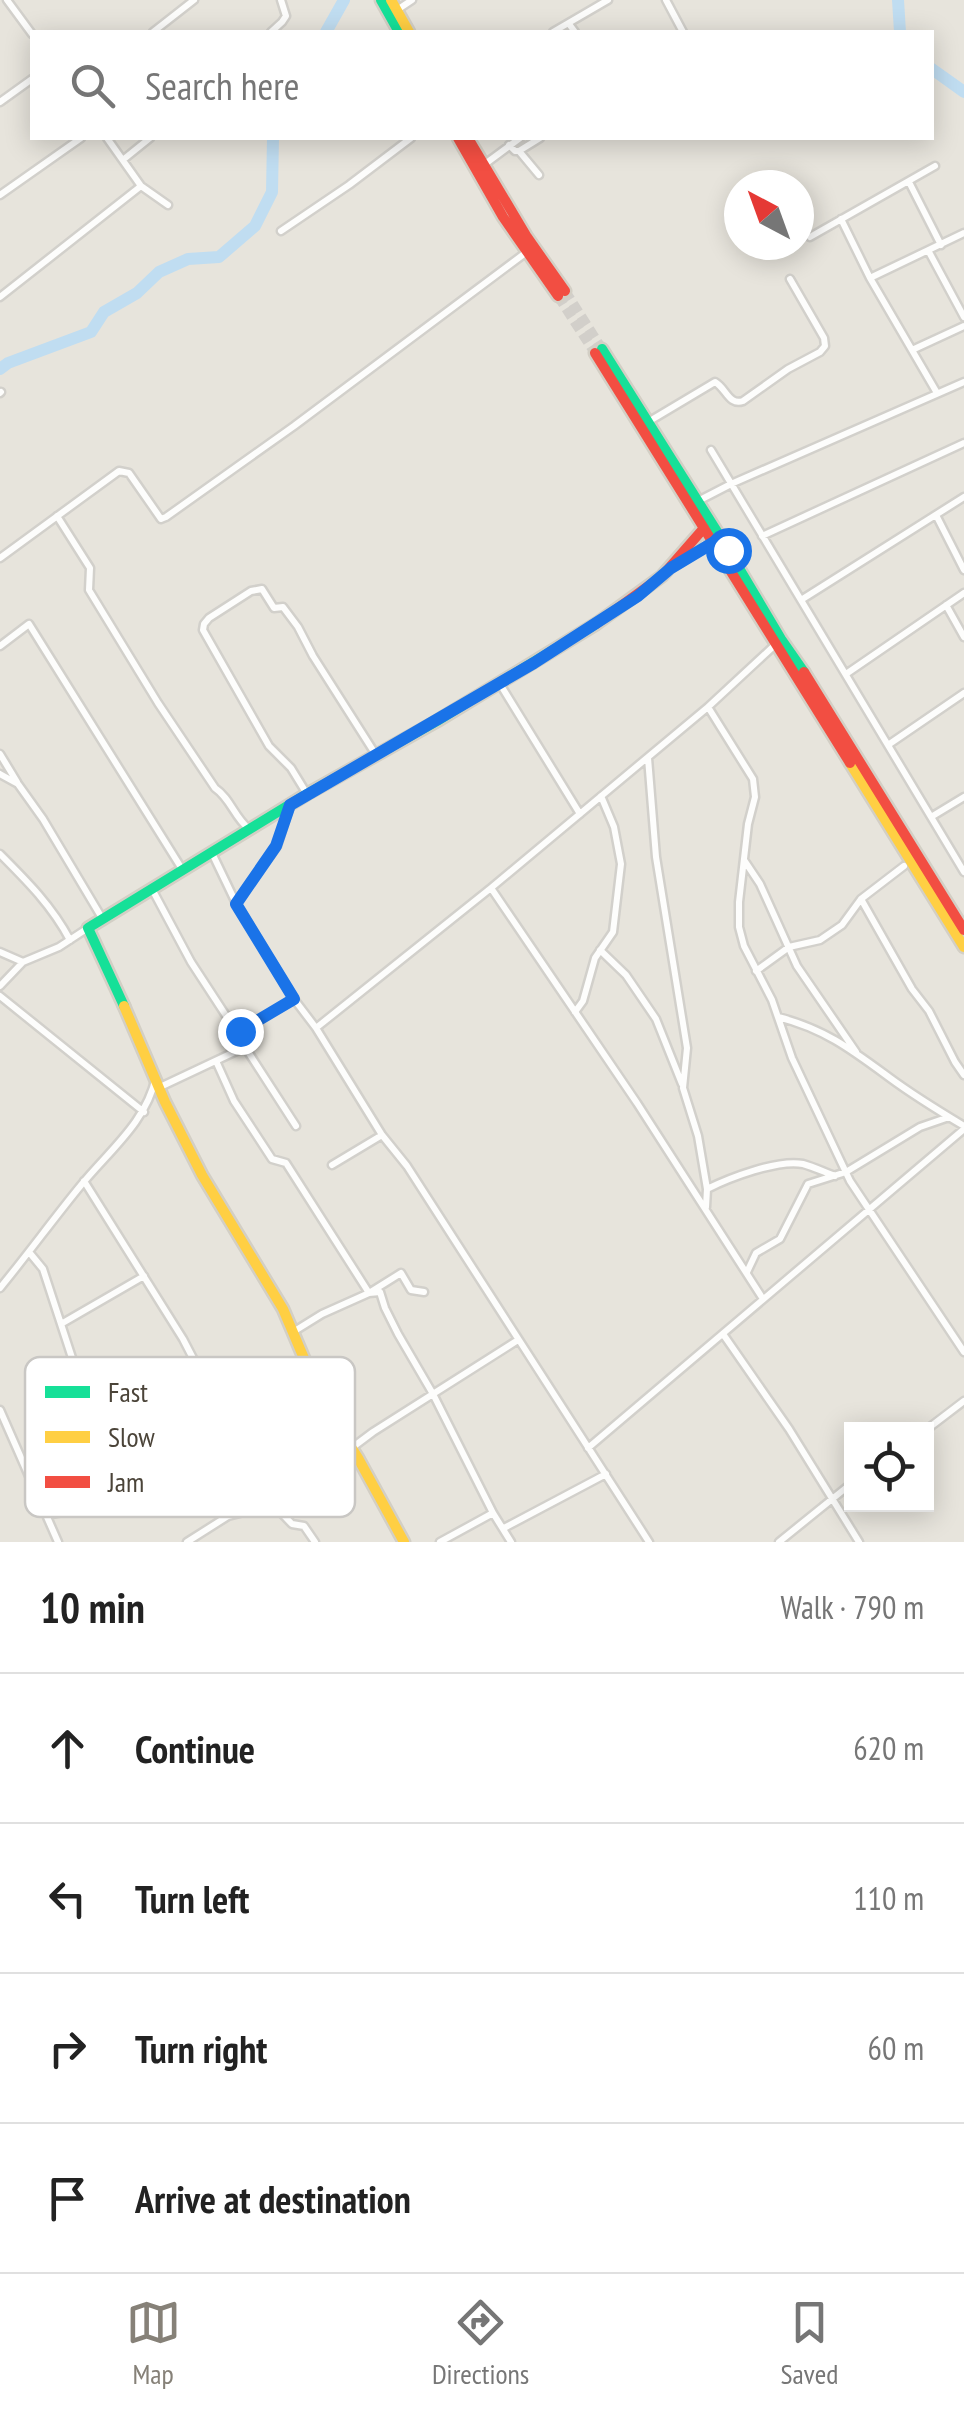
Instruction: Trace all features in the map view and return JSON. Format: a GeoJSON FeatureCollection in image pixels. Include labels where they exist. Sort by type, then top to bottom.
{"type":"FeatureCollection","features":[{"type":"Feature","properties":{"kind":"main road"},"geometry":{"type":"LineString","coordinates":[[382,0],[398,30]]}},
{"type":"Feature","properties":{"kind":"main road"},"geometry":{"type":"LineString","coordinates":[[394,5],[408,30]]}},
{"type":"Feature","properties":{"kind":"main road"},"geometry":{"type":"LineString","coordinates":[[459,140],[503,216],[531,249]]}},
{"type":"Feature","properties":{"kind":"main road"},"geometry":{"type":"LineString","coordinates":[[469,140],[561,294]]}},
{"type":"Feature","properties":{"kind":"main road"},"geometry":{"type":"LineString","coordinates":[[717,540],[704,528],[599,351],[698,502],[809,694],[964,947]]}},
{"type":"Feature","properties":{"kind":"main road"},"geometry":{"type":"LineString","coordinates":[[304,1357],[255,1260],[200,1176],[88,928],[307,794],[500,684],[638,596],[671,568],[704,528]]}},
{"type":"Feature","properties":{"kind":"main road"},"geometry":{"type":"LineString","coordinates":[[778,642],[808,677],[964,930]]}},
{"type":"Feature","properties":{"kind":"main road"},"geometry":{"type":"LineString","coordinates":[[355,1455],[404,1542]]}},
{"type":"Feature","properties":{"kind":"street"},"geometry":{"type":"LineString","coordinates":[[156,30],[194,0]]}},
{"type":"Feature","properties":{"kind":"street"},"geometry":{"type":"LineString","coordinates":[[273,30],[286,16],[281,0]]}},
{"type":"Feature","properties":{"kind":"street"},"geometry":{"type":"LineString","coordinates":[[394,5],[412,0]]}},
{"type":"Feature","properties":{"kind":"street"},"geometry":{"type":"LineString","coordinates":[[557,30],[608,0]]}},
{"type":"Feature","properties":{"kind":"street"},"geometry":{"type":"LineString","coordinates":[[666,0],[682,30]]}},
{"type":"Feature","properties":{"kind":"street"},"geometry":{"type":"LineString","coordinates":[[4,1],[30,32]]}},
{"type":"Feature","properties":{"kind":"street"},"geometry":{"type":"LineString","coordinates":[[569,24],[573,30]]}},
{"type":"Feature","properties":{"kind":"street"},"geometry":{"type":"LineString","coordinates":[[0,102],[30,81]]}},
{"type":"Feature","properties":{"kind":"street"},"geometry":{"type":"LineString","coordinates":[[0,194],[78,140]]}},
{"type":"Feature","properties":{"kind":"street"},"geometry":{"type":"LineString","coordinates":[[109,140],[141,186],[168,205]]}},
{"type":"Feature","properties":{"kind":"street"},"geometry":{"type":"LineString","coordinates":[[124,160],[148,140]]}},
{"type":"Feature","properties":{"kind":"street"},"geometry":{"type":"LineString","coordinates":[[281,232],[408,140]]}},
{"type":"Feature","properties":{"kind":"street"},"geometry":{"type":"LineString","coordinates":[[484,165],[517,140]]}},
{"type":"Feature","properties":{"kind":"street"},"geometry":{"type":"LineString","coordinates":[[519,152],[537,140]]}},
{"type":"Feature","properties":{"kind":"street"},"geometry":{"type":"LineString","coordinates":[[509,145],[539,176]]}},
{"type":"Feature","properties":{"kind":"street"},"geometry":{"type":"LineString","coordinates":[[814,235],[935,166]]}},
{"type":"Feature","properties":{"kind":"street"},"geometry":{"type":"LineString","coordinates":[[909,182],[941,245]]}},
{"type":"Feature","properties":{"kind":"street"},"geometry":{"type":"LineString","coordinates":[[0,297],[141,186]]}},
{"type":"Feature","properties":{"kind":"street"},"geometry":{"type":"LineString","coordinates":[[841,219],[870,278],[937,393]]}},
{"type":"Feature","properties":{"kind":"street"},"geometry":{"type":"LineString","coordinates":[[870,278],[964,233]]}},
{"type":"Feature","properties":{"kind":"street"},"geometry":{"type":"LineString","coordinates":[[0,558],[124,470],[161,518],[166,517],[531,249]]}},
{"type":"Feature","properties":{"kind":"street"},"geometry":{"type":"LineString","coordinates":[[929,252],[964,317]]}},
{"type":"Feature","properties":{"kind":"street"},"geometry":{"type":"LineString","coordinates":[[648,422],[715,382],[733,402],[743,401],[820,352],[825,346],[824,338],[790,279]]}},
{"type":"Feature","properties":{"kind":"street"},"geometry":{"type":"LineString","coordinates":[[912,350],[964,326]]}},
{"type":"Feature","properties":{"kind":"street"},"geometry":{"type":"LineString","coordinates":[[698,502],[964,382]]}},
{"type":"Feature","properties":{"kind":"street"},"geometry":{"type":"LineString","coordinates":[[762,536],[964,442]]}},
{"type":"Feature","properties":{"kind":"street"},"geometry":{"type":"LineString","coordinates":[[711,450],[964,872]]}},
{"type":"Feature","properties":{"kind":"street"},"geometry":{"type":"LineString","coordinates":[[802,600],[964,497]]}},
{"type":"Feature","properties":{"kind":"street"},"geometry":{"type":"LineString","coordinates":[[936,515],[964,570]]}},
{"type":"Feature","properties":{"kind":"street"},"geometry":{"type":"LineString","coordinates":[[57,516],[90,568],[89,590],[148,686],[215,788],[226,795],[242,824],[250,830]]}},
{"type":"Feature","properties":{"kind":"street"},"geometry":{"type":"LineString","coordinates":[[671,568],[717,540]]}},
{"type":"Feature","properties":{"kind":"street"},"geometry":{"type":"LineString","coordinates":[[307,794],[291,768],[269,746],[202,630],[209,618],[251,591],[262,589],[274,608],[283,607],[376,756]]}},
{"type":"Feature","properties":{"kind":"street"},"geometry":{"type":"LineString","coordinates":[[846,674],[964,593]]}},
{"type":"Feature","properties":{"kind":"street"},"geometry":{"type":"LineString","coordinates":[[946,605],[964,636]]}},
{"type":"Feature","properties":{"kind":"street"},"geometry":{"type":"LineString","coordinates":[[0,646],[29,624],[182,870]]}},
{"type":"Feature","properties":{"kind":"street"},"geometry":{"type":"LineString","coordinates":[[316,1028],[580,814],[778,642]]}},
{"type":"Feature","properties":{"kind":"street"},"geometry":{"type":"LineString","coordinates":[[500,684],[580,814]]}},
{"type":"Feature","properties":{"kind":"street"},"geometry":{"type":"LineString","coordinates":[[888,745],[964,693]]}},
{"type":"Feature","properties":{"kind":"street"},"geometry":{"type":"LineString","coordinates":[[708,706],[754,780],[738,926],[744,946],[772,1000],[792,1058],[846,1172],[964,1352]]}},
{"type":"Feature","properties":{"kind":"street"},"geometry":{"type":"LineString","coordinates":[[0,754],[102,918]]}},
{"type":"Feature","properties":{"kind":"street"},"geometry":{"type":"LineString","coordinates":[[648,757],[656,858],[687,1048],[683,1088]]}},
{"type":"Feature","properties":{"kind":"street"},"geometry":{"type":"LineString","coordinates":[[0,774],[18,784]]}},
{"type":"Feature","properties":{"kind":"street"},"geometry":{"type":"LineString","coordinates":[[575,1012],[595,958],[612,932],[621,864],[614,828],[601,796]]}},
{"type":"Feature","properties":{"kind":"street"},"geometry":{"type":"LineString","coordinates":[[930,817],[964,797]]}},
{"type":"Feature","properties":{"kind":"street"},"geometry":{"type":"LineString","coordinates":[[236,904],[276,846],[290,805]]}},
{"type":"Feature","properties":{"kind":"street"},"geometry":{"type":"LineString","coordinates":[[212,853],[236,904],[294,999],[382,1135],[407,1166],[649,1542]]}},
{"type":"Feature","properties":{"kind":"street"},"geometry":{"type":"LineString","coordinates":[[0,854],[41,896],[70,940]]}},
{"type":"Feature","properties":{"kind":"street"},"geometry":{"type":"LineString","coordinates":[[744,860],[760,884],[797,966],[856,1052]]}},
{"type":"Feature","properties":{"kind":"street"},"geometry":{"type":"LineString","coordinates":[[756,972],[789,947],[820,940],[842,924],[861,899],[904,866]]}},
{"type":"Feature","properties":{"kind":"street"},"geometry":{"type":"LineString","coordinates":[[491,888],[763,1299]]}},
{"type":"Feature","properties":{"kind":"street"},"geometry":{"type":"LineString","coordinates":[[152,889],[191,962],[296,1126]]}},
{"type":"Feature","properties":{"kind":"street"},"geometry":{"type":"LineString","coordinates":[[861,899],[964,1075]]}},
{"type":"Feature","properties":{"kind":"street"},"geometry":{"type":"LineString","coordinates":[[0,986],[22,962],[59,947],[88,928]]}},
{"type":"Feature","properties":{"kind":"street"},"geometry":{"type":"LineString","coordinates":[[600,950],[626,976],[656,1019],[698,1136],[707,1189],[706,1209]]}},
{"type":"Feature","properties":{"kind":"street"},"geometry":{"type":"LineString","coordinates":[[0,952],[22,962]]}},
{"type":"Feature","properties":{"kind":"street"},"geometry":{"type":"LineString","coordinates":[[0,996],[144,1112]]}},
{"type":"Feature","properties":{"kind":"street"},"geometry":{"type":"LineString","coordinates":[[238,1035],[294,999]]}},
{"type":"Feature","properties":{"kind":"street"},"geometry":{"type":"LineString","coordinates":[[588,1448],[964,1127],[856,1052],[807,1024],[777,1017]]}},
{"type":"Feature","properties":{"kind":"street"},"geometry":{"type":"LineString","coordinates":[[0,1288],[144,1112],[157,1082],[245,1047]]}},
{"type":"Feature","properties":{"kind":"street"},"geometry":{"type":"LineString","coordinates":[[216,1060],[234,1101],[272,1159],[286,1163],[370,1293]]}},
{"type":"Feature","properties":{"kind":"street"},"geometry":{"type":"LineString","coordinates":[[746,1273],[756,1253],[780,1239],[808,1184],[846,1172],[920,1127],[949,1117]]}},
{"type":"Feature","properties":{"kind":"street"},"geometry":{"type":"LineString","coordinates":[[332,1165],[382,1135]]}},
{"type":"Feature","properties":{"kind":"street"},"geometry":{"type":"LineString","coordinates":[[707,1189],[743,1174],[780,1165],[800,1163],[834,1176]]}},
{"type":"Feature","properties":{"kind":"street"},"geometry":{"type":"LineString","coordinates":[[84,1182],[192,1357]]}},
{"type":"Feature","properties":{"kind":"street"},"geometry":{"type":"LineString","coordinates":[[29,1252],[43,1269],[73,1357]]}},
{"type":"Feature","properties":{"kind":"street"},"geometry":{"type":"LineString","coordinates":[[294,1332],[400,1274],[411,1290],[424,1292]]}},
{"type":"Feature","properties":{"kind":"street"},"geometry":{"type":"LineString","coordinates":[[61,1324],[144,1276]]}},
{"type":"Feature","properties":{"kind":"street"},"geometry":{"type":"LineString","coordinates":[[370,1293],[382,1295],[384,1308],[511,1542]]}},
{"type":"Feature","properties":{"kind":"street"},"geometry":{"type":"LineString","coordinates":[[723,1334],[789,1429],[859,1542]]}},
{"type":"Feature","properties":{"kind":"street"},"geometry":{"type":"LineString","coordinates":[[355,1445],[518,1340]]}},
{"type":"Feature","properties":{"kind":"street"},"geometry":{"type":"LineString","coordinates":[[934,1424],[964,1400]]}},
{"type":"Feature","properties":{"kind":"street"},"geometry":{"type":"LineString","coordinates":[[0,1410],[25,1467]]}},
{"type":"Feature","properties":{"kind":"street"},"geometry":{"type":"LineString","coordinates":[[504,1528],[606,1474]]}},
{"type":"Feature","properties":{"kind":"street"},"geometry":{"type":"LineString","coordinates":[[778,1542],[844,1489]]}},
{"type":"Feature","properties":{"kind":"street"},"geometry":{"type":"LineString","coordinates":[[440,1542],[493,1513]]}},
{"type":"Feature","properties":{"kind":"street"},"geometry":{"type":"LineString","coordinates":[[47,1517],[58,1542]]}},
{"type":"Feature","properties":{"kind":"street"},"geometry":{"type":"LineString","coordinates":[[187,1542],[226,1517]]}},
{"type":"Feature","properties":{"kind":"street"},"geometry":{"type":"LineString","coordinates":[[285,1517],[292,1524],[304,1526],[315,1542]]}},
{"type":"Feature","properties":{"kind":"shaded area"},"geometry":{"type":"Polygon","coordinates":[[[0,0],[964,0],[964,1542],[0,1542],[0,0]]]}},
{"type":"Feature","properties":{"kind":"waterway"},"geometry":{"type":"LineString","coordinates":[[327,30],[344,0]]}},
{"type":"Feature","properties":{"kind":"waterway"},"geometry":{"type":"LineString","coordinates":[[898,0],[900,30]]}},
{"type":"Feature","properties":{"kind":"waterway"},"geometry":{"type":"LineString","coordinates":[[934,70],[964,92]]}},
{"type":"Feature","properties":{"kind":"waterway"},"geometry":{"type":"LineString","coordinates":[[0,369],[91,332],[104,312],[137,293],[159,272],[188,259],[219,257],[255,226],[272,192],[273,140]]}},
{"type":"Feature","properties":{"kind":"tunnel"},"geometry":{"type":"LineString","coordinates":[[565,291],[602,349]]}},
{"type":"Feature","properties":{"kind":"tunnel"},"geometry":{"type":"LineString","coordinates":[[558,296],[595,353]]}},
{"type":"Feature","properties":{"kind":"traffic: fast"},"geometry":{"type":"LineString","coordinates":[[381,0],[398,30]]}},
{"type":"Feature","properties":{"kind":"traffic: fast"},"geometry":{"type":"LineString","coordinates":[[602,349],[804,672]]}},
{"type":"Feature","properties":{"kind":"traffic: fast"},"geometry":{"type":"LineString","coordinates":[[124,1006],[88,928],[596,624]]}},
{"type":"Feature","properties":{"kind":"traffic: slow"},"geometry":{"type":"LineString","coordinates":[[391,0],[408,30]]}},
{"type":"Feature","properties":{"kind":"traffic: slow"},"geometry":{"type":"LineString","coordinates":[[850,763],[964,947]]}},
{"type":"Feature","properties":{"kind":"traffic: slow"},"geometry":{"type":"LineString","coordinates":[[124,1006],[165,1102],[202,1175],[283,1309],[303,1357]]}},
{"type":"Feature","properties":{"kind":"traffic: slow"},"geometry":{"type":"LineString","coordinates":[[355,1453],[404,1542]]}},
{"type":"Feature","properties":{"kind":"traffic: jam"},"geometry":{"type":"LineString","coordinates":[[459,140],[503,217],[558,296]]}},
{"type":"Feature","properties":{"kind":"traffic: jam"},"geometry":{"type":"LineString","coordinates":[[469,140],[527,237],[565,291]]}},
{"type":"Feature","properties":{"kind":"traffic: jam"},"geometry":{"type":"LineString","coordinates":[[595,353],[850,763]]}},
{"type":"Feature","properties":{"kind":"traffic: jam"},"geometry":{"type":"LineString","coordinates":[[596,624],[662,576],[704,528]]}},
{"type":"Feature","properties":{"kind":"traffic: jam"},"geometry":{"type":"LineString","coordinates":[[804,672],[964,930]]}},
{"type":"Feature","properties":{"kind":"route"},"geometry":{"type":"LineString","coordinates":[[240,1031],[294,999],[236,904],[276,846],[290,805],[534,663],[713,542],[721,538],[728,550]]}}]}
